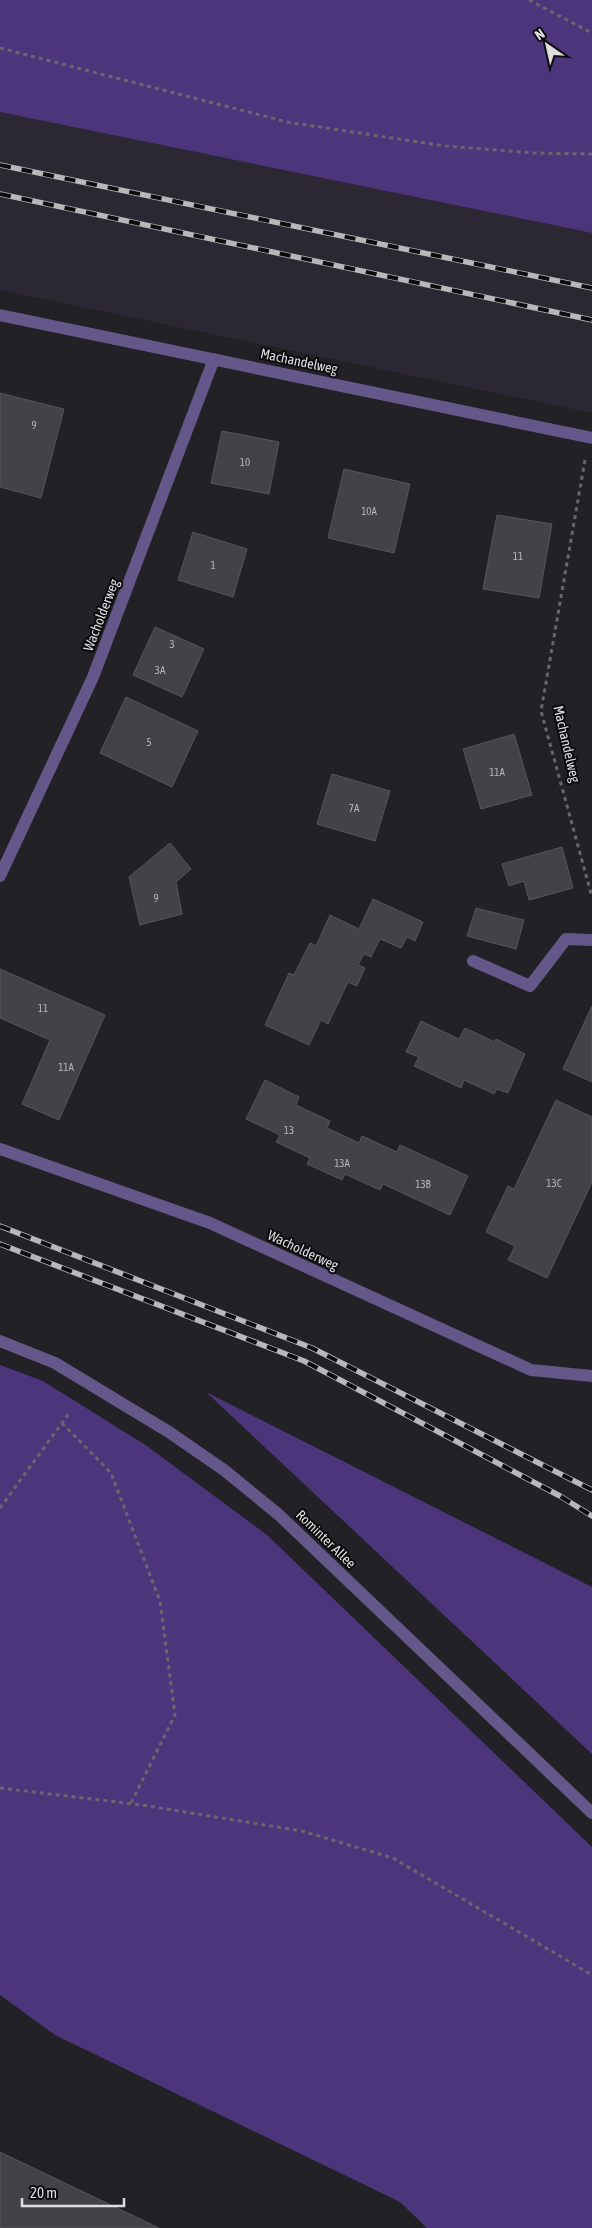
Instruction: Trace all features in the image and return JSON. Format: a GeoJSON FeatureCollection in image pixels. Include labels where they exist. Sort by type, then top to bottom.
{"type":"FeatureCollection","features":[{"type":"Feature","properties":{"kind":"street","name":"Machandelweg"},"geometry":{"type":"LineString","coordinates":[[0,315],[590,438]]}},
{"type":"Feature","properties":{"kind":"street","name":"Wacholderweg"},"geometry":{"type":"LineString","coordinates":[[0,876],[93,678],[214,359]]}},
{"type":"Feature","properties":{"kind":"street"},"geometry":{"type":"LineString","coordinates":[[473,961],[530,986],[566,939],[592,940]]}},
{"type":"Feature","properties":{"kind":"street","name":"Wacholderweg"},"geometry":{"type":"LineString","coordinates":[[0,1150],[210,1223],[531,1370],[592,1376]]}},
{"type":"Feature","properties":{"kind":"street","name":"Rominter Allee"},"geometry":{"type":"LineString","coordinates":[[0,1341],[55,1363],[169,1432],[224,1470],[278,1514],[592,1813]]}},
{"type":"Feature","properties":{"kind":"path"},"geometry":{"type":"LineString","coordinates":[[529,0],[592,33]]}},
{"type":"Feature","properties":{"kind":"path"},"geometry":{"type":"LineString","coordinates":[[0,48],[288,122],[445,146],[534,153],[592,154]]}},
{"type":"Feature","properties":{"kind":"path","name":"Machandelweg"},"geometry":{"type":"LineString","coordinates":[[590,438],[541,711],[592,897]]}},
{"type":"Feature","properties":{"kind":"path"},"geometry":{"type":"LineString","coordinates":[[0,1508],[70,1412]]}},
{"type":"Feature","properties":{"kind":"path"},"geometry":{"type":"LineString","coordinates":[[62,1423],[111,1474],[160,1601],[175,1715],[131,1803]]}},
{"type":"Feature","properties":{"kind":"path"},"geometry":{"type":"LineString","coordinates":[[0,1788],[131,1803],[302,1831],[393,1858],[592,1975]]}},
{"type":"Feature","properties":{"kind":"shaded area"},"geometry":{"type":"Polygon","coordinates":[[[0,0],[592,0],[592,233],[0,112],[0,0]]]}},
{"type":"Feature","properties":{"kind":"shaded area"},"geometry":{"type":"Polygon","coordinates":[[[0,112],[592,233],[592,413],[0,290],[0,112]]]}},
{"type":"Feature","properties":{"kind":"shaded area"},"geometry":{"type":"Polygon","coordinates":[[[0,1365],[43,1381],[147,1446],[267,1535],[592,1847],[592,2228],[427,2228],[400,2202],[55,2035],[0,1995],[0,1365]]]}},
{"type":"Feature","properties":{"kind":"shaded area"},"geometry":{"type":"Polygon","coordinates":[[[206,1392],[592,1587],[592,1754],[206,1392]]]}},
{"type":"Feature","properties":{"kind":"building"},"geometry":{"type":"Polygon","coordinates":[[[0,393],[64,409],[41,498],[0,487],[0,393]]]}},
{"type":"Feature","properties":{"kind":"building"},"geometry":{"type":"Polygon","coordinates":[[[222,431],[279,442],[269,494],[211,483],[222,431]]]}},
{"type":"Feature","properties":{"kind":"building"},"geometry":{"type":"Polygon","coordinates":[[[344,469],[410,484],[394,553],[328,538],[344,469]]]}},
{"type":"Feature","properties":{"kind":"building"},"geometry":{"type":"Polygon","coordinates":[[[497,515],[552,524],[539,598],[483,589],[497,515]]]}},
{"type":"Feature","properties":{"kind":"building"},"geometry":{"type":"Polygon","coordinates":[[[193,532],[247,549],[233,597],[178,580],[193,532]]]}},
{"type":"Feature","properties":{"kind":"building"},"geometry":{"type":"Polygon","coordinates":[[[155,627],[204,649],[182,697],[133,675],[155,627]]]}},
{"type":"Feature","properties":{"kind":"building"},"geometry":{"type":"Polygon","coordinates":[[[126,697],[198,731],[172,787],[100,753],[126,697]]]}},
{"type":"Feature","properties":{"kind":"building"},"geometry":{"type":"Polygon","coordinates":[[[514,734],[532,795],[481,809],[463,749],[514,734]]]}},
{"type":"Feature","properties":{"kind":"building"},"geometry":{"type":"Polygon","coordinates":[[[332,774],[390,791],[375,841],[317,824],[332,774]]]}},
{"type":"Feature","properties":{"kind":"building"},"geometry":{"type":"Polygon","coordinates":[[[170,843],[191,869],[176,882],[182,914],[140,925],[129,877],[170,843]]]}},
{"type":"Feature","properties":{"kind":"building"},"geometry":{"type":"Polygon","coordinates":[[[562,847],[573,888],[529,900],[524,881],[509,886],[502,864],[562,847]]]}},
{"type":"Feature","properties":{"kind":"building"},"geometry":{"type":"Polygon","coordinates":[[[373,899],[423,922],[415,941],[407,937],[401,948],[380,939],[371,957],[364,954],[358,965],[365,968],[357,986],[348,982],[328,1024],[321,1020],[309,1045],[265,1025],[289,973],[294,975],[310,943],[316,946],[330,915],[359,929],[373,899]]]}},
{"type":"Feature","properties":{"kind":"building"},"geometry":{"type":"Polygon","coordinates":[[[476,908],[524,920],[516,949],[467,936],[476,908]]]}},
{"type":"Feature","properties":{"kind":"building"},"geometry":{"type":"Polygon","coordinates":[[[0,969],[105,1015],[59,1120],[22,1104],[50,1040],[0,1018],[0,969]]]}},
{"type":"Feature","properties":{"kind":"building"},"geometry":{"type":"Polygon","coordinates":[[[592,1006],[592,1082],[563,1069],[592,1006]]]}},
{"type":"Feature","properties":{"kind":"building"},"geometry":{"type":"Polygon","coordinates":[[[421,1021],[459,1039],[465,1028],[495,1042],[496,1039],[525,1054],[508,1093],[497,1089],[494,1094],[464,1080],[461,1088],[414,1066],[419,1057],[406,1052],[421,1021]]]}},
{"type":"Feature","properties":{"kind":"building"},"geometry":{"type":"Polygon","coordinates":[[[265,1080],[299,1097],[296,1105],[330,1121],[327,1128],[359,1143],[362,1136],[397,1152],[400,1145],[468,1176],[450,1215],[383,1184],[380,1190],[345,1174],[342,1180],[307,1164],[310,1158],[276,1142],[280,1135],[246,1119],[265,1080]]]}},
{"type":"Feature","properties":{"kind":"building"},"geometry":{"type":"Polygon","coordinates":[[[556,1100],[592,1117],[592,1182],[547,1278],[508,1260],[515,1246],[486,1232],[508,1186],[514,1189],[556,1100]]]}},
{"type":"Feature","properties":{"kind":"building"},"geometry":{"type":"Polygon","coordinates":[[[0,2152],[159,2228],[0,2228],[0,2152]]]}},
{"type":"Feature","properties":{"kind":"railway"},"geometry":{"type":"LineString","coordinates":[[0,165],[592,288]]}},
{"type":"Feature","properties":{"kind":"railway"},"geometry":{"type":"LineString","coordinates":[[0,194],[592,320]]}},
{"type":"Feature","properties":{"kind":"railway"},"geometry":{"type":"LineString","coordinates":[[0,1226],[312,1348],[592,1490]]}},
{"type":"Feature","properties":{"kind":"railway"},"geometry":{"type":"LineString","coordinates":[[0,1244],[304,1361],[560,1496],[592,1516]]}}]}
